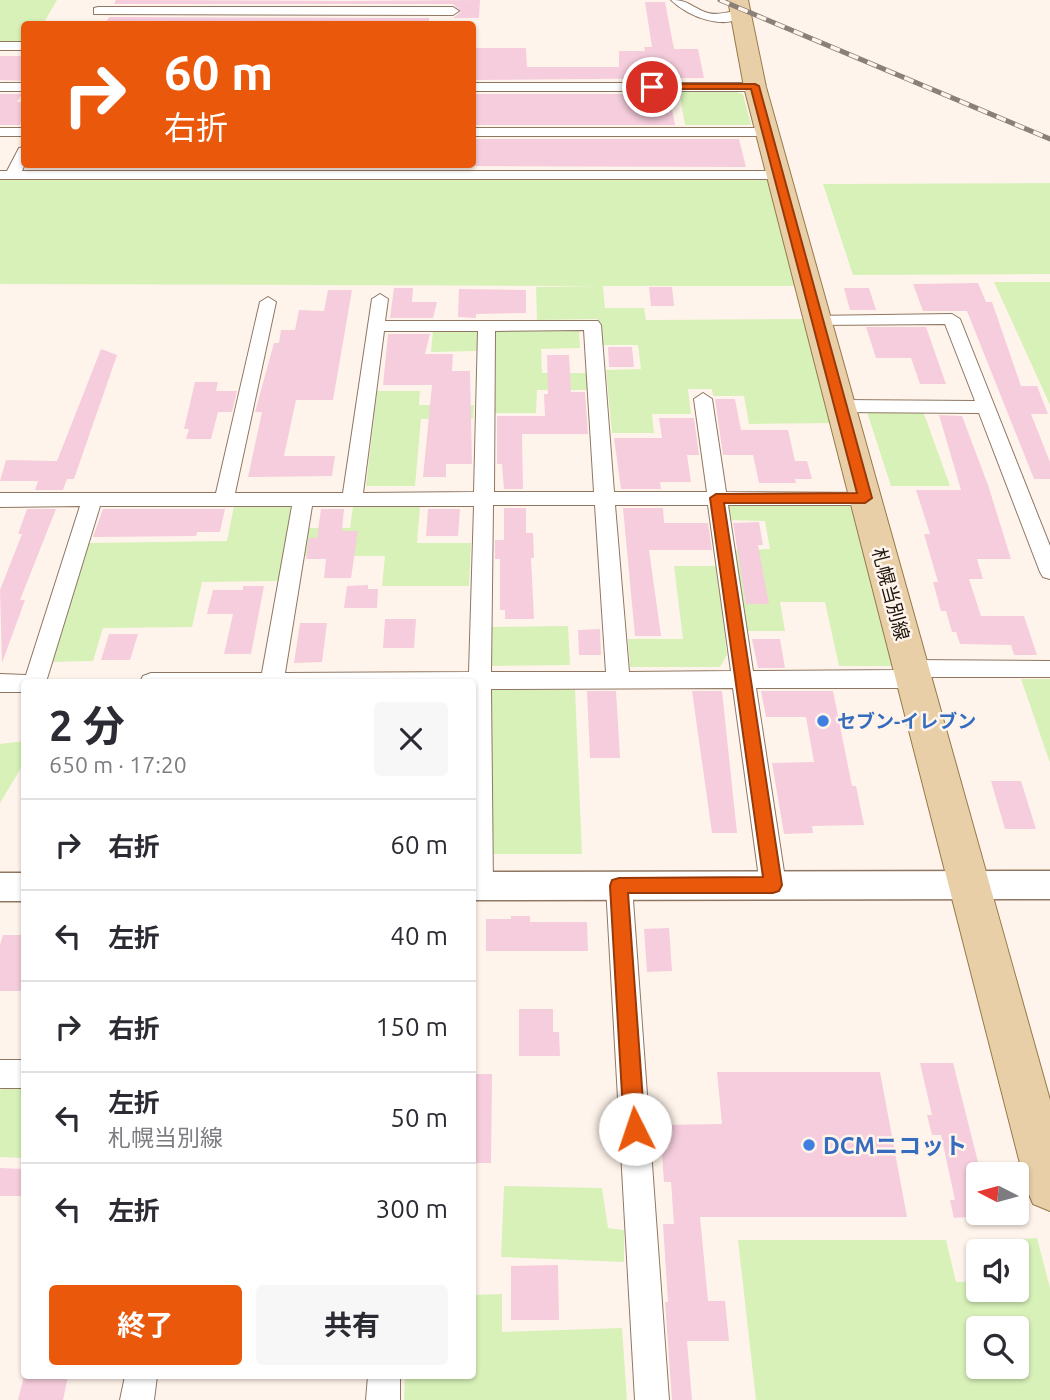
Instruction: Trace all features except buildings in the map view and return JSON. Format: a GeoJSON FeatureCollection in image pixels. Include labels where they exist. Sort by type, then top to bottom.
{"type":"FeatureCollection","features":[{"type":"Feature","properties":{"kind":"main road","name":"札幌当別線"},"geometry":{"type":"LineString","coordinates":[[739,8],[755,86],[778,175],[1050,1187]]}},
{"type":"Feature","properties":{"kind":"street"},"geometry":{"type":"LineString","coordinates":[[677,0],[708,18],[739,8]]}},
{"type":"Feature","properties":{"kind":"street"},"geometry":{"type":"LineString","coordinates":[[101,6],[454,5]]}},
{"type":"Feature","properties":{"kind":"street"},"geometry":{"type":"LineString","coordinates":[[0,46],[21,46]]}},
{"type":"Feature","properties":{"kind":"street"},"geometry":{"type":"LineString","coordinates":[[476,87],[755,86]]}},
{"type":"Feature","properties":{"kind":"street"},"geometry":{"type":"LineString","coordinates":[[0,87],[21,87]]}},
{"type":"Feature","properties":{"kind":"street"},"geometry":{"type":"LineString","coordinates":[[0,132],[21,132]]}},
{"type":"Feature","properties":{"kind":"street"},"geometry":{"type":"LineString","coordinates":[[476,132],[767,132]]}},
{"type":"Feature","properties":{"kind":"street"},"geometry":{"type":"LineString","coordinates":[[6,175],[21,155]]}},
{"type":"Feature","properties":{"kind":"street"},"geometry":{"type":"LineString","coordinates":[[6,175],[440,170],[778,175]]}},
{"type":"Feature","properties":{"kind":"street"},"geometry":{"type":"LineString","coordinates":[[352,499],[380,299]]}},
{"type":"Feature","properties":{"kind":"street"},"geometry":{"type":"LineString","coordinates":[[224,499],[268,302]]}},
{"type":"Feature","properties":{"kind":"street"},"geometry":{"type":"LineString","coordinates":[[817,320],[952,319],[1050,572]]}},
{"type":"Feature","properties":{"kind":"street"},"geometry":{"type":"LineString","coordinates":[[486,325],[476,886],[1050,885]]}},
{"type":"Feature","properties":{"kind":"street"},"geometry":{"type":"LineString","coordinates":[[376,326],[592,325],[618,680]]}},
{"type":"Feature","properties":{"kind":"street"},"geometry":{"type":"LineString","coordinates":[[703,399],[773,885]]}},
{"type":"Feature","properties":{"kind":"street"},"geometry":{"type":"LineString","coordinates":[[840,406],[986,407]]}},
{"type":"Feature","properties":{"kind":"street"},"geometry":{"type":"LineString","coordinates":[[0,500],[865,498]]}},
{"type":"Feature","properties":{"kind":"street"},"geometry":{"type":"LineString","coordinates":[[273,679],[303,499]]}},
{"type":"Feature","properties":{"kind":"street"},"geometry":{"type":"LineString","coordinates":[[36,679],[92,500]]}},
{"type":"Feature","properties":{"kind":"street"},"geometry":{"type":"LineString","coordinates":[[476,681],[744,680],[1050,669]]}},
{"type":"Feature","properties":{"kind":"street"},"geometry":{"type":"LineString","coordinates":[[0,683],[21,683]]}},
{"type":"Feature","properties":{"kind":"street"},"geometry":{"type":"LineString","coordinates":[[619,886],[652,1400]]}},
{"type":"Feature","properties":{"kind":"street"},"geometry":{"type":"LineString","coordinates":[[0,887],[21,887]]}},
{"type":"Feature","properties":{"kind":"street"},"geometry":{"type":"LineString","coordinates":[[0,1074],[21,1074]]}},
{"type":"Feature","properties":{"kind":"street"},"geometry":{"type":"LineString","coordinates":[[137,1400],[140,1379]]}},
{"type":"Feature","properties":{"kind":"street"},"geometry":{"type":"LineString","coordinates":[[383,1400],[384,1379]]}},
{"type":"Feature","properties":{"kind":"green space"},"geometry":{"type":"Polygon","coordinates":[[[0,0],[57,0],[45,21],[21,21],[21,42],[0,42],[0,0]]]}},
{"type":"Feature","properties":{"kind":"green space"},"geometry":{"type":"Polygon","coordinates":[[[679,91],[734,91],[743,94],[751,125],[685,125],[679,91]]]}},
{"type":"Feature","properties":{"kind":"green space"},"geometry":{"type":"Polygon","coordinates":[[[0,180],[773,180],[798,286],[603,286],[605,308],[644,308],[646,320],[807,319],[835,423],[749,424],[744,396],[713,396],[712,389],[688,389],[691,414],[652,414],[654,433],[612,433],[606,370],[641,369],[638,345],[600,345],[597,319],[537,320],[536,287],[601,286],[0,284],[0,180]]]}},
{"type":"Feature","properties":{"kind":"green space"},"geometry":{"type":"Polygon","coordinates":[[[1050,183],[1050,274],[853,275],[823,184],[1050,183]]]}},
{"type":"Feature","properties":{"kind":"green space"},"geometry":{"type":"Polygon","coordinates":[[[994,282],[1050,282],[1050,405],[994,282]]]}},
{"type":"Feature","properties":{"kind":"green space"},"geometry":{"type":"Polygon","coordinates":[[[433,330],[478,331],[477,351],[431,352],[433,330]]]}},
{"type":"Feature","properties":{"kind":"green space"},"geometry":{"type":"Polygon","coordinates":[[[579,330],[580,348],[541,349],[542,373],[586,373],[587,390],[537,390],[536,413],[495,413],[496,331],[579,330]]]}},
{"type":"Feature","properties":{"kind":"green space"},"geometry":{"type":"Polygon","coordinates":[[[377,391],[420,391],[419,405],[474,405],[473,419],[421,419],[415,486],[366,486],[377,391]]]}},
{"type":"Feature","properties":{"kind":"green space"},"geometry":{"type":"Polygon","coordinates":[[[923,411],[950,486],[891,486],[867,412],[923,411]]]}},
{"type":"Feature","properties":{"kind":"green space"},"geometry":{"type":"Polygon","coordinates":[[[724,503],[855,503],[895,666],[839,666],[825,602],[780,602],[785,631],[743,631],[731,550],[770,549],[765,521],[727,520],[724,503]]]}},
{"type":"Feature","properties":{"kind":"green space"},"geometry":{"type":"Polygon","coordinates":[[[291,505],[279,581],[202,582],[192,627],[103,628],[93,661],[51,662],[88,543],[227,541],[234,506],[291,505]]]}},
{"type":"Feature","properties":{"kind":"green space"},"geometry":{"type":"Polygon","coordinates":[[[353,506],[420,506],[417,543],[471,543],[469,586],[382,586],[385,556],[304,556],[308,528],[350,528],[353,506]]]}},
{"type":"Feature","properties":{"kind":"green space"},"geometry":{"type":"Polygon","coordinates":[[[674,566],[716,566],[727,655],[720,667],[630,667],[628,639],[683,639],[674,566]]]}},
{"type":"Feature","properties":{"kind":"green space"},"geometry":{"type":"Polygon","coordinates":[[[568,626],[570,665],[489,666],[490,627],[568,626]]]}},
{"type":"Feature","properties":{"kind":"green space"},"geometry":{"type":"Polygon","coordinates":[[[1021,679],[1050,679],[1050,763],[1021,679]]]}},
{"type":"Feature","properties":{"kind":"green space"},"geometry":{"type":"Polygon","coordinates":[[[575,689],[582,854],[490,854],[492,690],[575,689]]]}},
{"type":"Feature","properties":{"kind":"green space"},"geometry":{"type":"Polygon","coordinates":[[[21,741],[21,768],[0,803],[0,744],[21,741]]]}},
{"type":"Feature","properties":{"kind":"green space"},"geometry":{"type":"Polygon","coordinates":[[[10,1085],[21,1086],[21,1158],[0,1157],[0,1090],[10,1085]]]}},
{"type":"Feature","properties":{"kind":"green space"},"geometry":{"type":"Polygon","coordinates":[[[504,1186],[602,1188],[608,1228],[624,1230],[624,1262],[501,1257],[504,1186]]]}},
{"type":"Feature","properties":{"kind":"green space"},"geometry":{"type":"Polygon","coordinates":[[[1037,1238],[1050,1288],[1050,1400],[756,1400],[738,1240],[946,1240],[956,1282],[966,1282],[966,1302],[1029,1302],[1029,1239],[1018,1239],[1037,1238]]]}},
{"type":"Feature","properties":{"kind":"green space"},"geometry":{"type":"Polygon","coordinates":[[[502,1294],[502,1332],[622,1328],[627,1400],[404,1400],[405,1379],[476,1379],[476,1295],[502,1294]]]}},
{"type":"Feature","properties":{"kind":"railway"},"geometry":{"type":"LineString","coordinates":[[720,0],[1050,139]]}},
{"type":"Feature","properties":{"kind":"place","name":"セブン-イレブン"},"geometry":{"type":"Point","coordinates":[823,721]}},
{"type":"Feature","properties":{"kind":"place","name":"DCMニコット"},"geometry":{"type":"Point","coordinates":[809,1145]}},
{"type":"Feature","properties":{"kind":"route"},"geometry":{"type":"LineString","coordinates":[[635,1129],[619,886],[773,885],[716,498],[865,498],[755,86],[652,87]]}}]}
